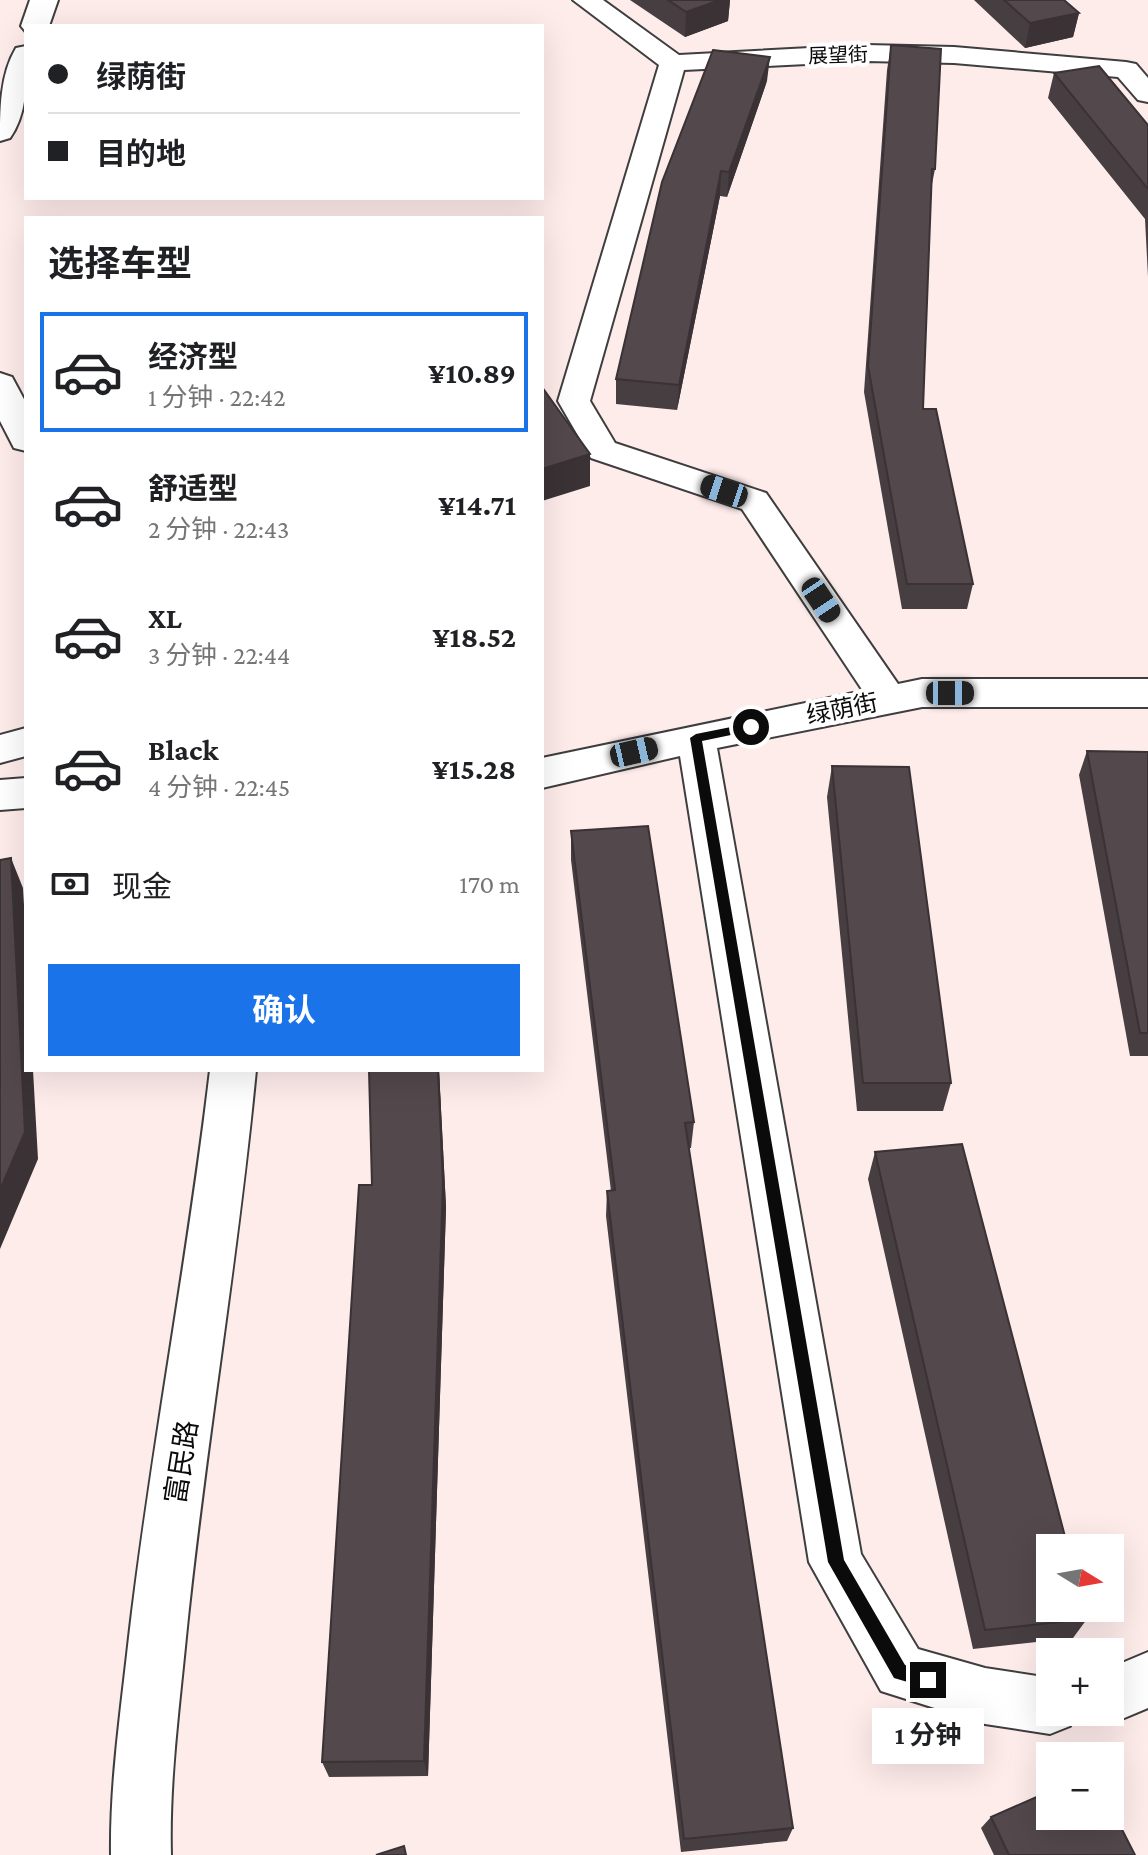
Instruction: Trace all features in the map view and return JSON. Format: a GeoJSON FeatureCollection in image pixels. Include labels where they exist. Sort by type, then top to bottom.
{"type":"FeatureCollection","features":[{"type":"Feature","properties":{"kind":"street"},"geometry":{"type":"LineString","coordinates":[[36,24],[44,0]]}},
{"type":"Feature","properties":{"kind":"street"},"geometry":{"type":"LineString","coordinates":[[586,0],[673,63],[574,401],[603,450],[754,501],[888,699]]}},
{"type":"Feature","properties":{"kind":"street","name":"展望街"},"geometry":{"type":"LineString","coordinates":[[673,63],[867,53],[954,55],[1126,70],[1148,94]]}},
{"type":"Feature","properties":{"kind":"street"},"geometry":{"type":"LineString","coordinates":[[0,132],[24,60]]}},
{"type":"Feature","properties":{"kind":"street"},"geometry":{"type":"LineString","coordinates":[[0,384],[24,436]]}},
{"type":"Feature","properties":{"kind":"street","name":"绿荫街"},"geometry":{"type":"LineString","coordinates":[[544,773],[696,738],[922,693],[1148,693]]}},
{"type":"Feature","properties":{"kind":"street"},"geometry":{"type":"LineString","coordinates":[[696,738],[836,1562],[900,1672],[985,1696],[1036,1704]]}},
{"type":"Feature","properties":{"kind":"street"},"geometry":{"type":"LineString","coordinates":[[0,749],[24,743]]}},
{"type":"Feature","properties":{"kind":"street"},"geometry":{"type":"LineString","coordinates":[[0,795],[24,793]]}},
{"type":"Feature","properties":{"kind":"street","name":"富民路"},"geometry":{"type":"LineString","coordinates":[[141,1855],[140,1800],[166,1560],[219,1204],[233,1072]]}},
{"type":"Feature","properties":{"kind":"street"},"geometry":{"type":"LineString","coordinates":[[1124,1690],[1148,1680]]}},
{"type":"Feature","properties":{"kind":"building"},"geometry":{"type":"Polygon","coordinates":[[[668,0],[720,0],[686,12],[668,0]]]}},
{"type":"Feature","properties":{"kind":"building"},"geometry":{"type":"Polygon","coordinates":[[[1004,0],[1064,0],[1079,13],[1030,23],[1004,0]]]}},
{"type":"Feature","properties":{"kind":"building"},"geometry":{"type":"Polygon","coordinates":[[[891,45],[941,49],[935,169],[932,169],[923,409],[936,409],[973,584],[907,584],[868,366],[891,45]]]}},
{"type":"Feature","properties":{"kind":"building"},"geometry":{"type":"Polygon","coordinates":[[[713,50],[770,57],[729,172],[721,171],[679,385],[616,379],[662,182],[713,50]]]}},
{"type":"Feature","properties":{"kind":"building"},"geometry":{"type":"Polygon","coordinates":[[[1099,66],[1148,125],[1148,189],[1054,73],[1099,66]]]}},
{"type":"Feature","properties":{"kind":"building"},"geometry":{"type":"Polygon","coordinates":[[[544,390],[590,454],[544,468],[544,390]]]}},
{"type":"Feature","properties":{"kind":"building"},"geometry":{"type":"Polygon","coordinates":[[[1087,751],[1148,752],[1148,1033],[1140,1033],[1087,751]]]}},
{"type":"Feature","properties":{"kind":"building"},"geometry":{"type":"Polygon","coordinates":[[[832,766],[909,767],[951,1083],[863,1083],[832,766]]]}},
{"type":"Feature","properties":{"kind":"building"},"geometry":{"type":"Polygon","coordinates":[[[648,826],[694,1122],[685,1123],[793,1828],[684,1839],[607,1191],[615,1190],[571,831],[648,826]]]}},
{"type":"Feature","properties":{"kind":"building"},"geometry":{"type":"Polygon","coordinates":[[[11,858],[25,1132],[0,1190],[0,860],[11,858]]]}},
{"type":"Feature","properties":{"kind":"building"},"geometry":{"type":"Polygon","coordinates":[[[369,1072],[438,1072],[443,1182],[424,1761],[322,1762],[359,1185],[372,1185],[369,1072]]]}},
{"type":"Feature","properties":{"kind":"building"},"geometry":{"type":"Polygon","coordinates":[[[962,1144],[1064,1534],[1036,1534],[1036,1622],[1059,1622],[985,1630],[875,1152],[962,1144]]]}},
{"type":"Feature","properties":{"kind":"building"},"geometry":{"type":"Polygon","coordinates":[[[1036,1797],[1036,1830],[1122,1830],[1135,1855],[1009,1855],[991,1817],[1036,1797]]]}},
{"type":"Feature","properties":{"kind":"building"},"geometry":{"type":"Polygon","coordinates":[[[404,1846],[406,1855],[376,1855],[404,1846]]]}},
{"type":"Feature","properties":{"kind":"route"},"geometry":{"type":"LineString","coordinates":[[751,727],[696,738],[836,1562],[900,1672],[928,1680]]}}]}
